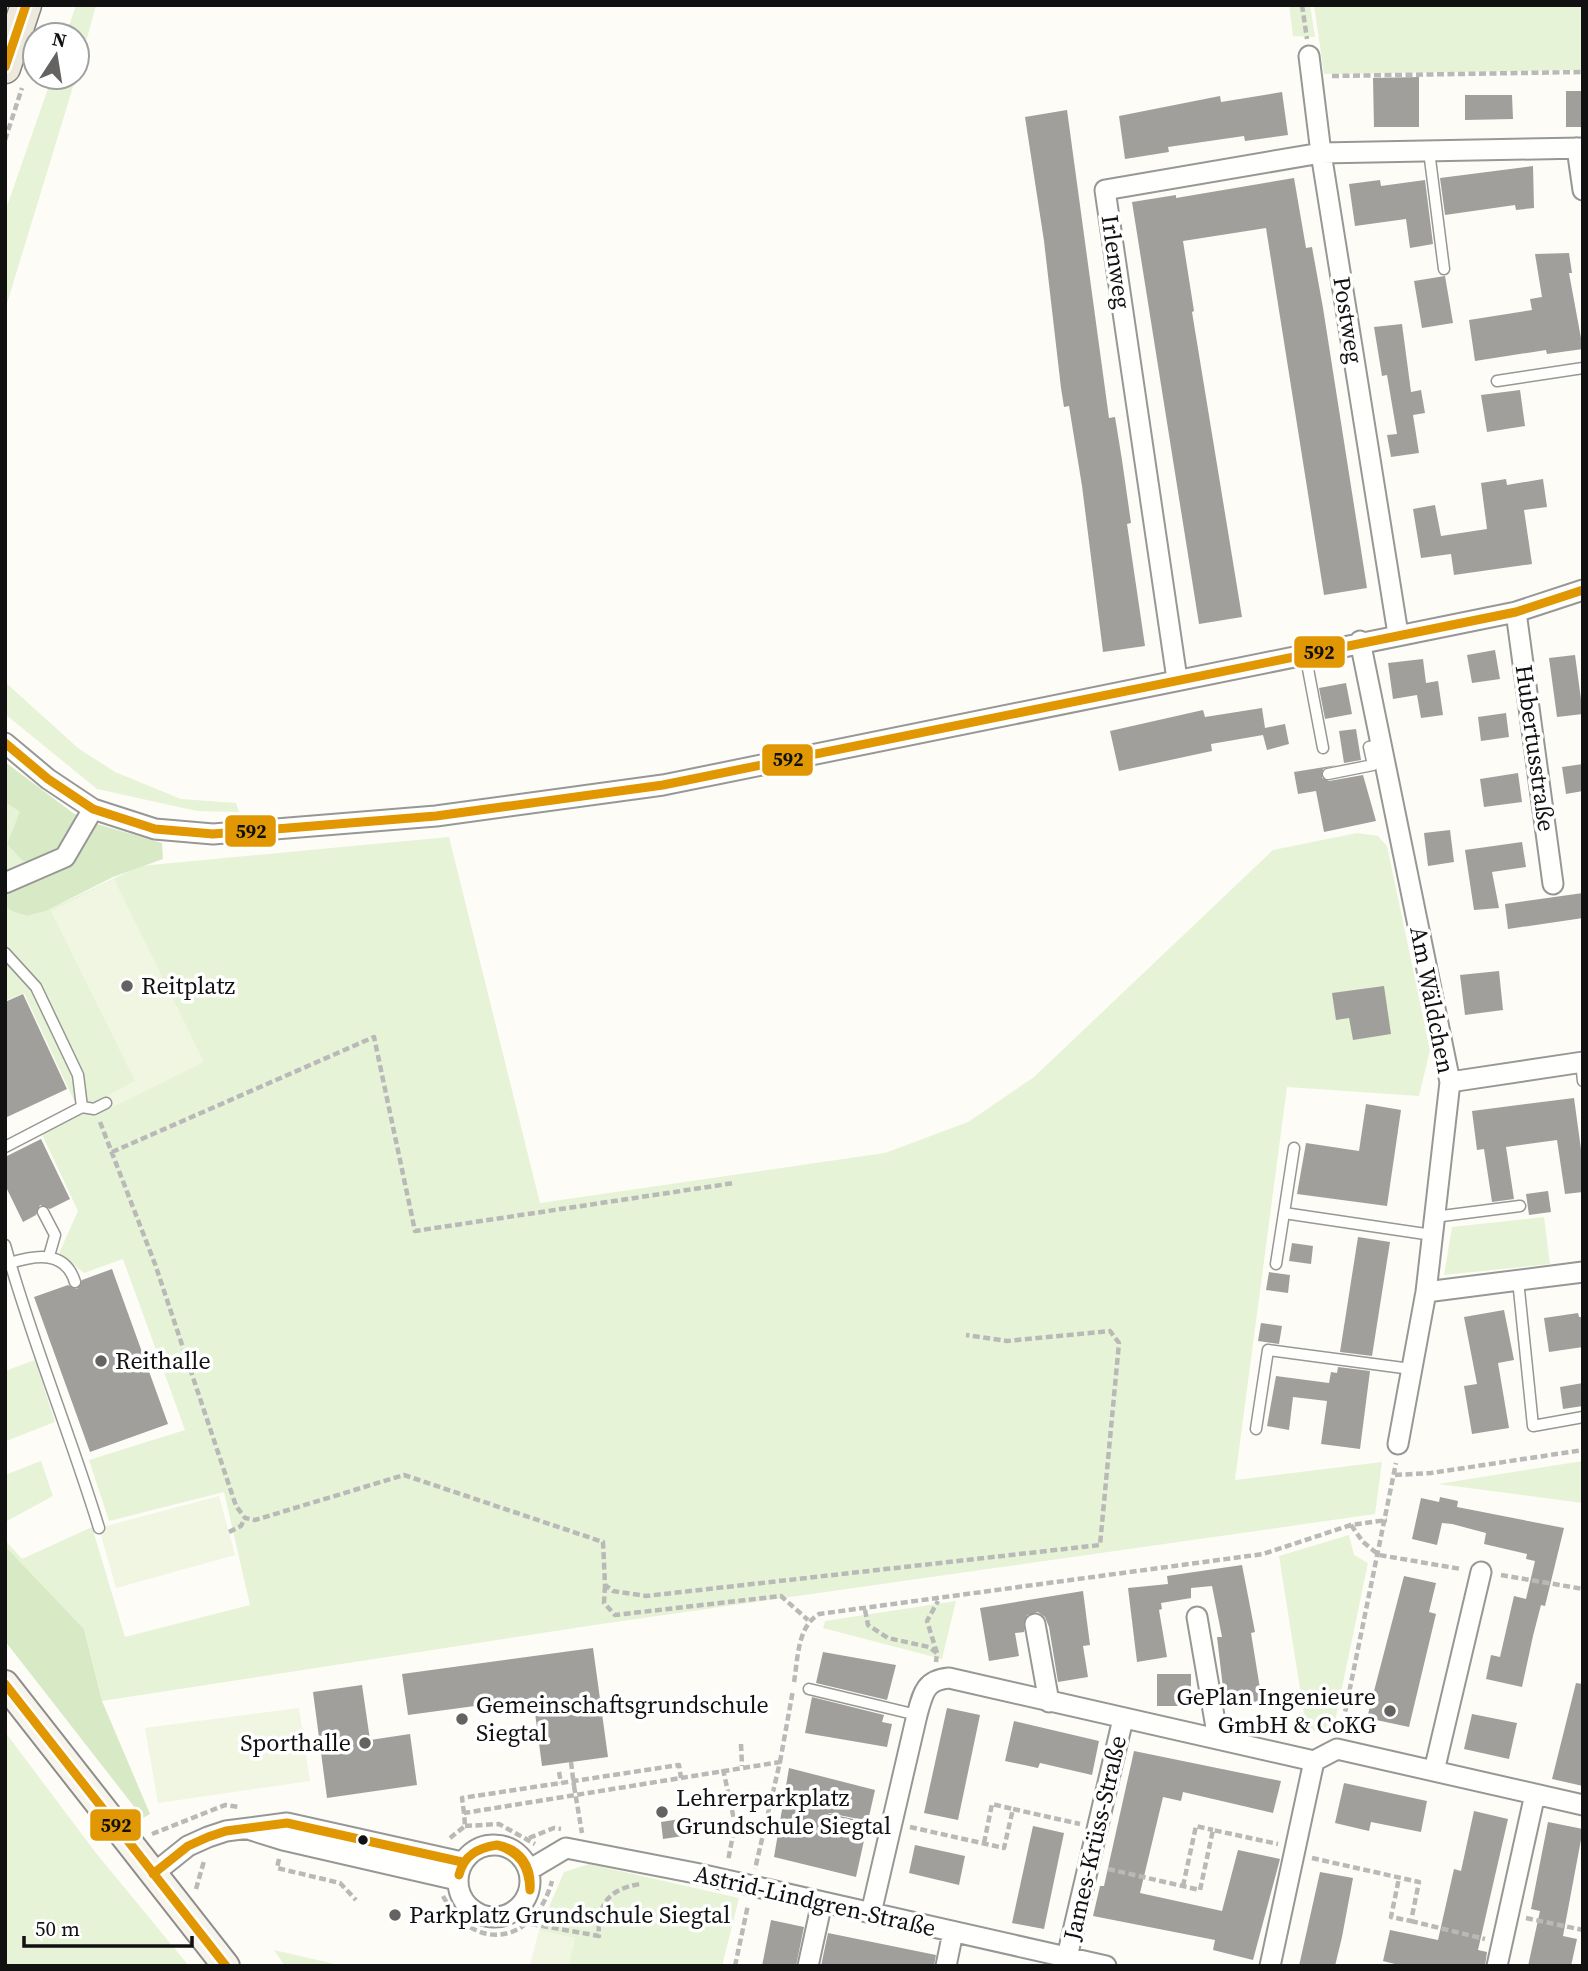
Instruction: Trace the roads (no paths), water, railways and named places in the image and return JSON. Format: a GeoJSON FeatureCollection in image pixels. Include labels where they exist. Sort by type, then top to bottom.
{"type":"FeatureCollection","features":[{"type":"Feature","properties":{"kind":"main road"},"geometry":{"type":"LineString","coordinates":[[15,74],[26,5]]}},
{"type":"Feature","properties":{"kind":"street","name":"Postweg"},"geometry":{"type":"LineString","coordinates":[[1310,66],[1321,153],[1398,635]]}},
{"type":"Feature","properties":{"kind":"street","name":"Irlenweg"},"geometry":{"type":"LineString","coordinates":[[1177,680],[1105,190],[1321,153],[1580,148],[1583,190]]}},
{"type":"Feature","properties":{"kind":"street"},"geometry":{"type":"LineString","coordinates":[[5,743],[48,779],[93,809],[155,829],[213,834],[436,816],[663,785],[1360,641],[1516,612],[1583,590]]}},
{"type":"Feature","properties":{"kind":"street","name":"Hubertusstraße"},"geometry":{"type":"LineString","coordinates":[[1516,612],[1553,884]]}},
{"type":"Feature","properties":{"kind":"street","name":"Am Wäldchen"},"geometry":{"type":"LineString","coordinates":[[1360,641],[1450,1082],[1426,1292],[1398,1444]]}},
{"type":"Feature","properties":{"kind":"street"},"geometry":{"type":"LineString","coordinates":[[5,883],[65,857],[93,809]]}},
{"type":"Feature","properties":{"kind":"street"},"geometry":{"type":"LineString","coordinates":[[1450,1082],[1582,1068]]}},
{"type":"Feature","properties":{"kind":"street"},"geometry":{"type":"LineString","coordinates":[[1426,1292],[1583,1272]]}},
{"type":"Feature","properties":{"kind":"street"},"geometry":{"type":"LineString","coordinates":[[1434,1771],[1481,1572]]}},
{"type":"Feature","properties":{"kind":"street"},"geometry":{"type":"LineString","coordinates":[[1198,1617],[1218,1739]]}},
{"type":"Feature","properties":{"kind":"street"},"geometry":{"type":"LineString","coordinates":[[1035,1624],[1049,1702]]}},
{"type":"Feature","properties":{"kind":"street"},"geometry":{"type":"LineString","coordinates":[[871,1913],[917,1715],[925,1687],[934,1679],[949,1678],[1314,1761],[1337,1749],[1583,1805]]}},
{"type":"Feature","properties":{"kind":"street"},"geometry":{"type":"LineString","coordinates":[[5,1684],[226,1966]]}},
{"type":"Feature","properties":{"kind":"street","name":"James-Krüss-Straße"},"geometry":{"type":"LineString","coordinates":[[1079,1961],[1090,1865],[1123,1719]]}},
{"type":"Feature","properties":{"kind":"street"},"geometry":{"type":"LineString","coordinates":[[1270,1966],[1314,1761]]}},
{"type":"Feature","properties":{"kind":"street"},"geometry":{"type":"LineString","coordinates":[[1497,1966],[1535,1794]]}},
{"type":"Feature","properties":{"kind":"street"},"geometry":{"type":"LineString","coordinates":[[153,1874],[188,1846],[226,1831],[247,1828],[283,1840],[460,1871]]}},
{"type":"Feature","properties":{"kind":"street"},"geometry":{"type":"LineString","coordinates":[[495,1844],[516,1852],[529,1870],[528,1894],[512,1913],[488,1917],[468,1907],[461,1897],[460,1871],[471,1852],[495,1844]]}},
{"type":"Feature","properties":{"kind":"street","name":"Astrid-Lindgren-Straße"},"geometry":{"type":"LineString","coordinates":[[529,1870],[566,1848],[752,1886],[1106,1966]]}},
{"type":"Feature","properties":{"kind":"street"},"geometry":{"type":"LineString","coordinates":[[808,1966],[822,1902]]}},
{"type":"Feature","properties":{"kind":"street"},"geometry":{"type":"LineString","coordinates":[[946,1966],[953,1932]]}},
{"type":"Feature","properties":{"kind":"lane"},"geometry":{"type":"LineString","coordinates":[[1429,151],[1444,269]]}},
{"type":"Feature","properties":{"kind":"lane"},"geometry":{"type":"LineString","coordinates":[[1497,381],[1583,368]]}},
{"type":"Feature","properties":{"kind":"lane"},"geometry":{"type":"LineString","coordinates":[[1305,653],[1323,748]]}},
{"type":"Feature","properties":{"kind":"lane"},"geometry":{"type":"LineString","coordinates":[[1328,774],[1373,765],[1369,747],[1381,745]]}},
{"type":"Feature","properties":{"kind":"lane"},"geometry":{"type":"LineString","coordinates":[[5,953],[36,987],[78,1075],[82,1107]]}},
{"type":"Feature","properties":{"kind":"lane"},"geometry":{"type":"LineString","coordinates":[[5,1147],[82,1107],[94,1109],[106,1103]]}},
{"type":"Feature","properties":{"kind":"lane"},"geometry":{"type":"LineString","coordinates":[[1276,1264],[1294,1148]]}},
{"type":"Feature","properties":{"kind":"lane"},"geometry":{"type":"LineString","coordinates":[[1284,1213],[1433,1226],[1520,1206]]}},
{"type":"Feature","properties":{"kind":"lane"},"geometry":{"type":"LineString","coordinates":[[43,1212],[55,1235],[49,1256]]}},
{"type":"Feature","properties":{"kind":"lane"},"geometry":{"type":"LineString","coordinates":[[5,1245],[41,1365],[81,1468],[99,1528]]}},
{"type":"Feature","properties":{"kind":"lane"},"geometry":{"type":"LineString","coordinates":[[10,1263],[36,1255],[49,1256],[72,1273],[75,1282]]}},
{"type":"Feature","properties":{"kind":"lane"},"geometry":{"type":"LineString","coordinates":[[1518,1280],[1533,1426],[1583,1417]]}},
{"type":"Feature","properties":{"kind":"lane"},"geometry":{"type":"LineString","coordinates":[[1256,1429],[1268,1350],[1411,1370]]}},
{"type":"Feature","properties":{"kind":"lane"},"geometry":{"type":"LineString","coordinates":[[809,1689],[917,1715]]}},
{"type":"Feature","properties":{"kind":"lane"},"geometry":{"type":"LineString","coordinates":[[828,1820],[891,1828]]}},
{"type":"Feature","properties":{"kind":"place","name":"Reitplatz"},"geometry":{"type":"Point","coordinates":[127,986]}},
{"type":"Feature","properties":{"kind":"place","name":"Reithalle"},"geometry":{"type":"Point","coordinates":[101,1361]}},
{"type":"Feature","properties":{"kind":"place","name":"GePlan Ingenieure GmbH & CoKG"},"geometry":{"type":"Point","coordinates":[1390,1711]}},
{"type":"Feature","properties":{"kind":"place","name":"Gemeinschaftsgrundschule Siegtal"},"geometry":{"type":"Point","coordinates":[462,1719]}},
{"type":"Feature","properties":{"kind":"place","name":"Sporthalle"},"geometry":{"type":"Point","coordinates":[365,1743]}},
{"type":"Feature","properties":{"kind":"place","name":"Lehrerparkplatz Grundschule Siegtal"},"geometry":{"type":"Point","coordinates":[662,1812]}},
{"type":"Feature","properties":{"kind":"place","name":"Parkplatz Grundschule Siegtal"},"geometry":{"type":"Point","coordinates":[395,1915]}}]}
